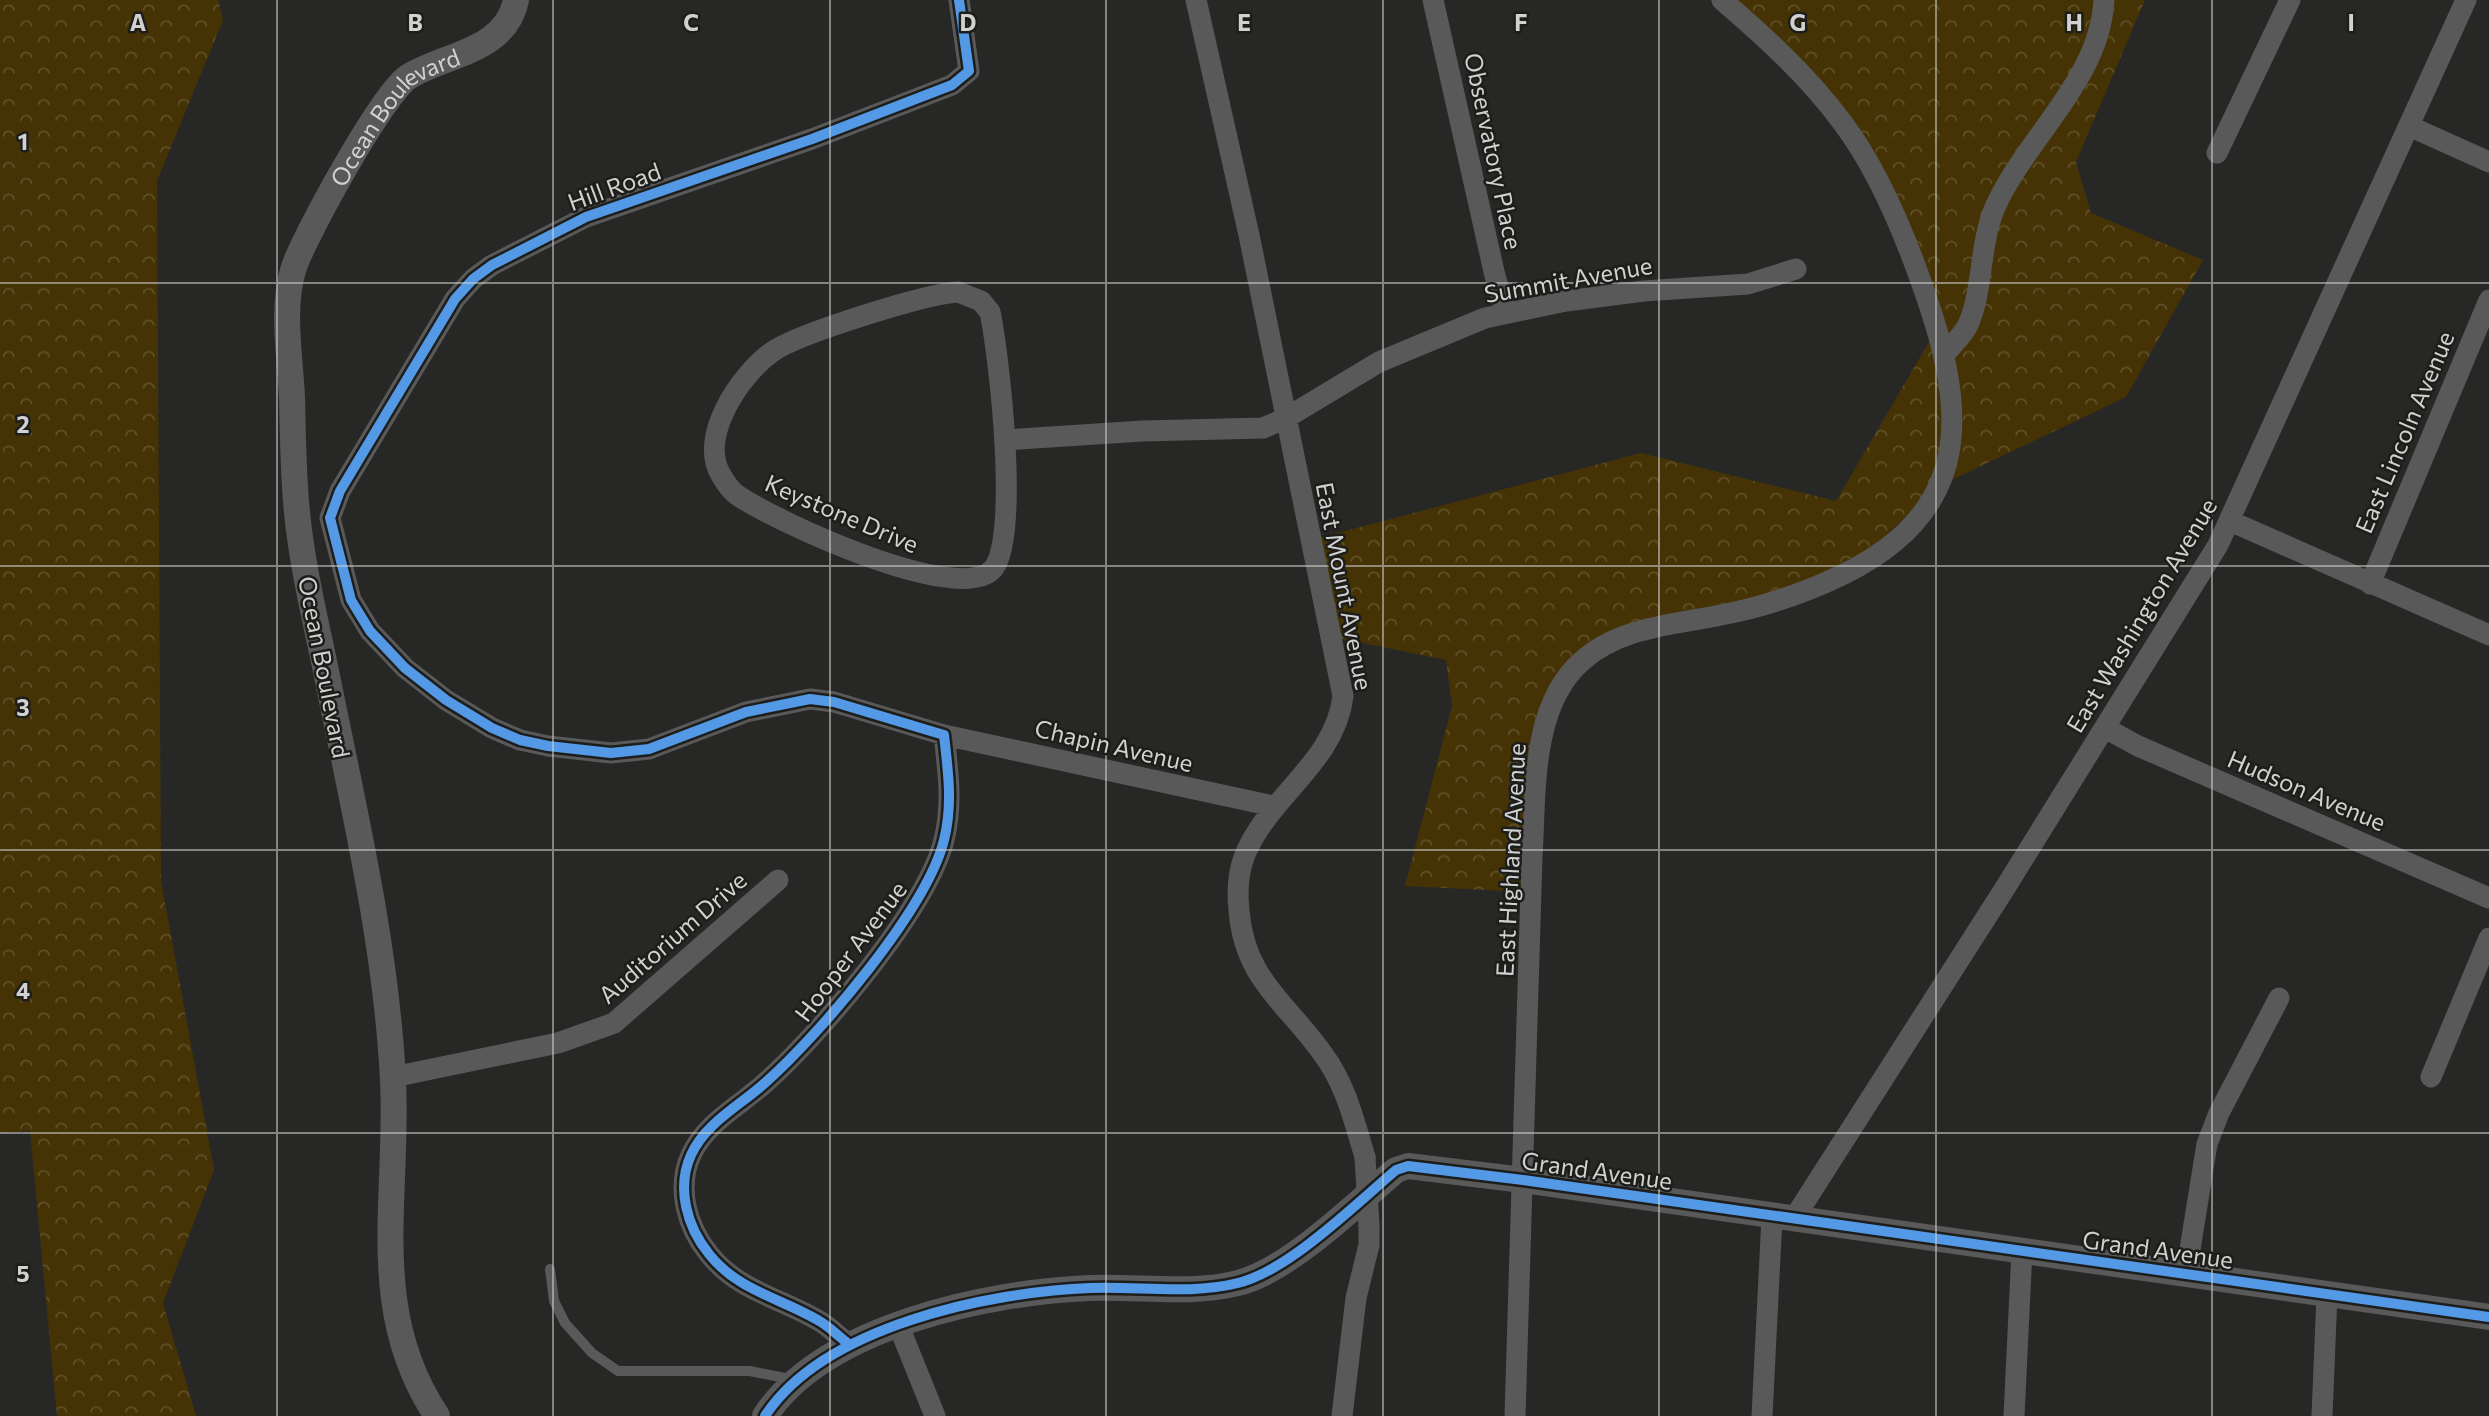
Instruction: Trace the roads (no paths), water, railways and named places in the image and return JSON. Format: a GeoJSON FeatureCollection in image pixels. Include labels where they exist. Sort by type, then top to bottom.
{"type":"FeatureCollection","features":[{"type":"Feature","properties":{"kind":"street","name":"Ocean Boulevard"},"geometry":{"type":"LineString","coordinates":[[437,1416],[410,1367],[393,1309],[389,1251],[394,1156],[393,1077],[377,931],[297,513],[288,341],[290,287],[293,268],[309,235],[387,97],[412,75],[483,44],[498,33],[516,0]]}},
{"type":"Feature","properties":{"kind":"street","name":"Hill Road"},"geometry":{"type":"LineString","coordinates":[[944,735],[834,702],[810,699],[746,712],[662,745],[625,753],[548,746],[520,740],[492,728],[446,700],[405,668],[370,631],[351,600],[330,518],[340,491],[424,348],[455,299],[473,279],[552,231],[586,217],[812,139],[952,85],[969,71],[960,0]]}},
{"type":"Feature","properties":{"kind":"street","name":"East Mount Avenue"},"geometry":{"type":"LineString","coordinates":[[1196,0],[1249,235],[1343,696],[1334,733],[1273,806],[1251,842],[1239,877],[1238,896],[1244,946],[1264,985],[1323,1053],[1349,1102],[1365,1157],[1369,1245],[1356,1298],[1342,1416]]}},
{"type":"Feature","properties":{"kind":"street","name":"Observatory Place"},"geometry":{"type":"LineString","coordinates":[[1433,0],[1495,276],[1506,313]]}},
{"type":"Feature","properties":{"kind":"street","name":"East Highland Avenue"},"geometry":{"type":"LineString","coordinates":[[1515,1416],[1533,844],[1538,764],[1546,725],[1555,699],[1580,662],[1603,645],[1643,630],[1782,600],[1843,575],[1875,558],[1903,537],[1931,502],[1947,464],[1954,416],[1945,354],[1904,235],[1845,125],[1818,91],[1722,0]]}},
{"type":"Feature","properties":{"kind":"street"},"geometry":{"type":"LineString","coordinates":[[1945,354],[1969,321],[1994,208],[2011,175],[2090,59],[2099,36],[2104,0]]}},
{"type":"Feature","properties":{"kind":"street"},"geometry":{"type":"LineString","coordinates":[[2217,153],[2290,0]]}},
{"type":"Feature","properties":{"kind":"street","name":"East Washington Avenue"},"geometry":{"type":"LineString","coordinates":[[1762,1416],[1782,1219],[2105,728],[2187,597],[2230,521],[2466,0]]}},
{"type":"Feature","properties":{"kind":"street"},"geometry":{"type":"LineString","coordinates":[[2409,126],[2489,162]]}},
{"type":"Feature","properties":{"kind":"street","name":"Summit Avenue"},"geometry":{"type":"LineString","coordinates":[[1286,418],[1304,404],[1402,351],[1506,313],[1644,291],[1748,284],[1796,269]]}},
{"type":"Feature","properties":{"kind":"street","name":"Keystone Drive"},"geometry":{"type":"LineString","coordinates":[[958,292],[981,301],[990,312],[996,341],[1006,440],[1000,552],[990,572],[979,579],[958,580],[912,572],[822,538],[744,499],[728,487],[719,473],[713,444],[715,430],[732,398],[771,352],[793,341],[927,296],[958,292]]}},
{"type":"Feature","properties":{"kind":"street","name":"East Lincoln Avenue"},"geometry":{"type":"LineString","coordinates":[[2370,584],[2489,300]]}},
{"type":"Feature","properties":{"kind":"street"},"geometry":{"type":"LineString","coordinates":[[1006,440],[1142,431],[1263,428],[1286,418]]}},
{"type":"Feature","properties":{"kind":"street"},"geometry":{"type":"LineString","coordinates":[[2230,521],[2489,635]]}},
{"type":"Feature","properties":{"kind":"street","name":"Hudson Avenue"},"geometry":{"type":"LineString","coordinates":[[2105,728],[2138,747],[2489,898]]}},
{"type":"Feature","properties":{"kind":"street","name":"Chapin Avenue"},"geometry":{"type":"LineString","coordinates":[[944,735],[1273,806]]}},
{"type":"Feature","properties":{"kind":"street","name":"Hooper Avenue"},"geometry":{"type":"LineString","coordinates":[[850,1345],[821,1322],[752,1291],[722,1270],[694,1231],[685,1206],[684,1175],[691,1155],[709,1129],[766,1082],[810,1038],[881,950],[928,880],[943,841],[950,807],[944,735]]}},
{"type":"Feature","properties":{"kind":"street","name":"Auditorium Drive"},"geometry":{"type":"LineString","coordinates":[[393,1077],[558,1043],[614,1023],[778,880]]}},
{"type":"Feature","properties":{"kind":"street"},"geometry":{"type":"LineString","coordinates":[[2431,1077],[2489,938]]}},
{"type":"Feature","properties":{"kind":"street"},"geometry":{"type":"LineString","coordinates":[[2186,1274],[2207,1144],[2219,1113],[2279,998]]}},
{"type":"Feature","properties":{"kind":"street","name":"Grand Avenue"},"geometry":{"type":"LineString","coordinates":[[765,1416],[778,1396],[850,1345],[898,1324],[962,1305],[1028,1293],[1090,1288],[1196,1289],[1237,1283],[1281,1263],[1396,1170],[1408,1167],[1523,1180],[1782,1219],[2022,1250],[2489,1317]]}},
{"type":"Feature","properties":{"kind":"street"},"geometry":{"type":"LineString","coordinates":[[2014,1416],[2022,1250]]}},
{"type":"Feature","properties":{"kind":"street"},"geometry":{"type":"LineString","coordinates":[[2322,1416],[2326,1294]]}},
{"type":"Feature","properties":{"kind":"street"},"geometry":{"type":"LineString","coordinates":[[898,1324],[935,1416]]}},
{"type":"Feature","properties":{"kind":"lane"},"geometry":{"type":"LineString","coordinates":[[550,1269],[554,1301],[565,1322],[592,1353],[618,1371],[750,1371],[798,1380]]}}]}
